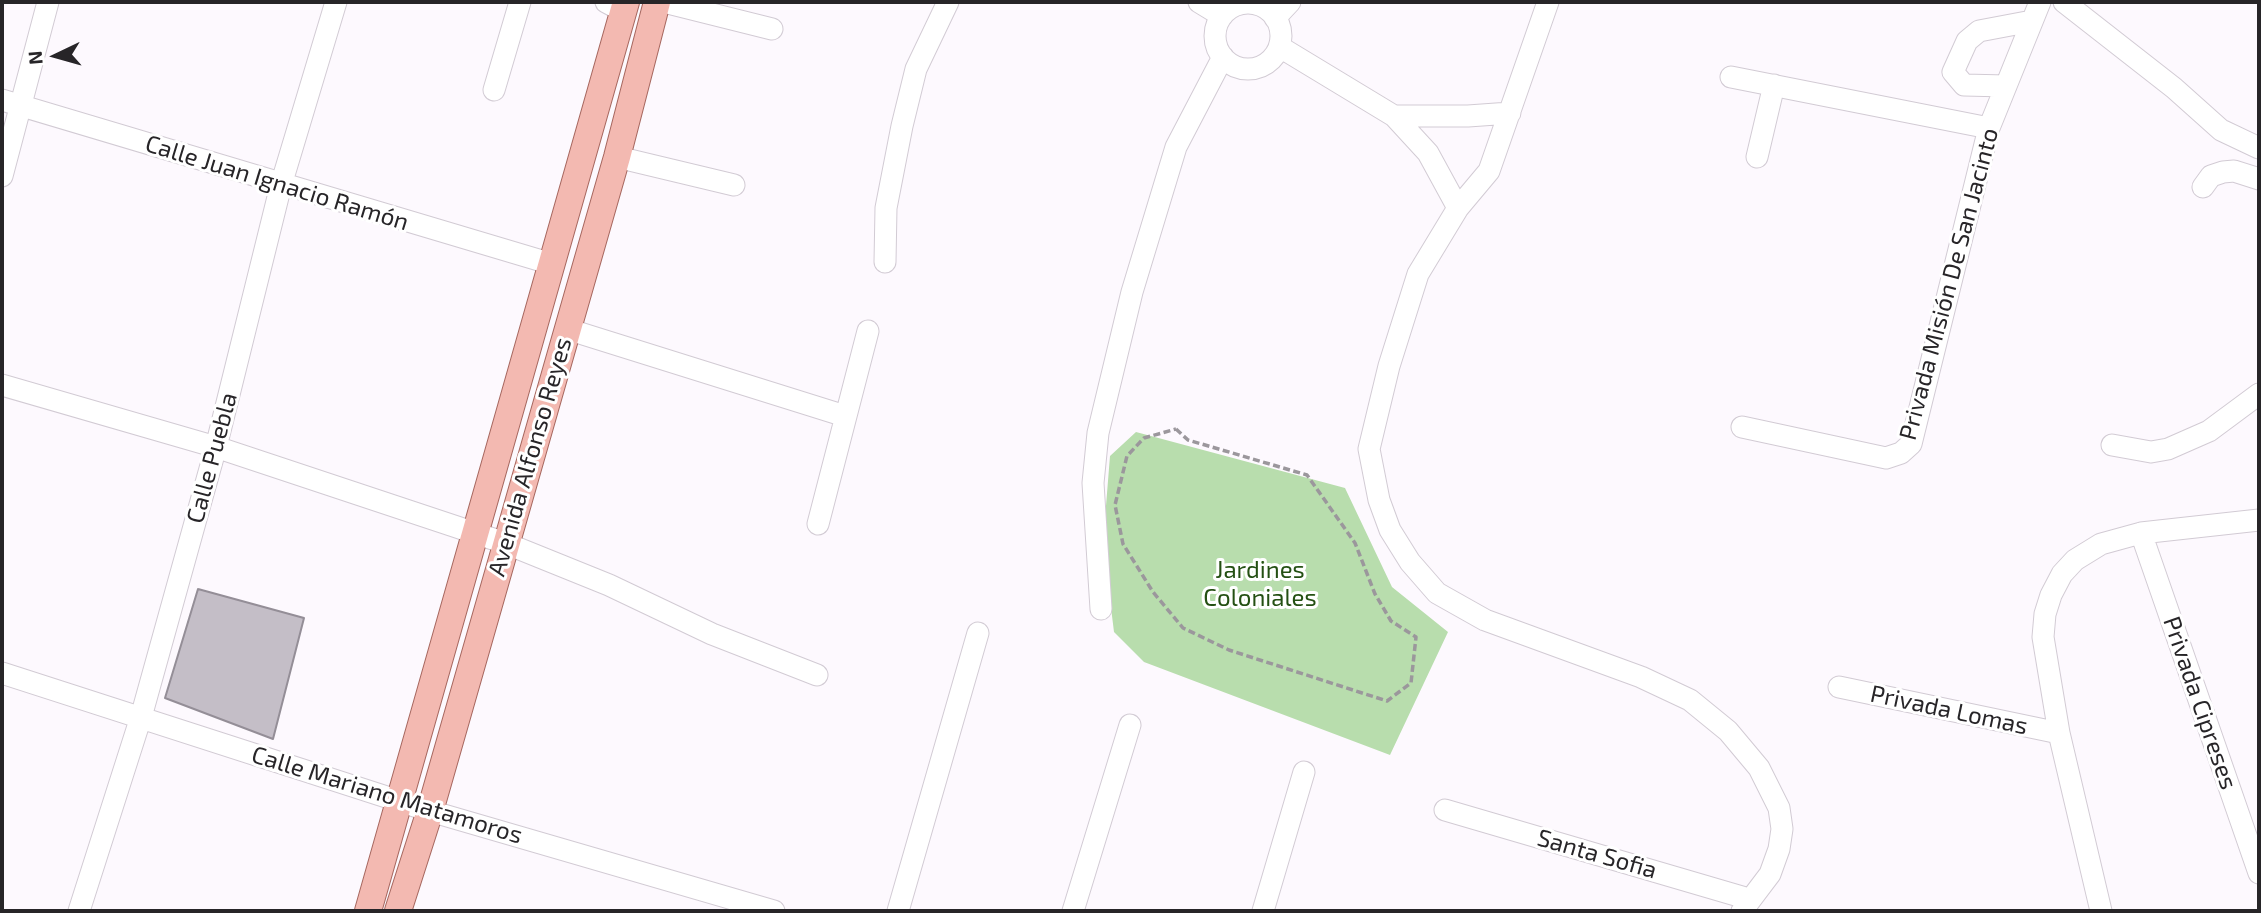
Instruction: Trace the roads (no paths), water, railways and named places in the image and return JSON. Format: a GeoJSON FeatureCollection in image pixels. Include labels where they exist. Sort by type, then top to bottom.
{"type":"FeatureCollection","features":[{"type":"Feature","properties":{"kind":"main road","name":"Avenida Alfonso Reyes"},"geometry":{"type":"LineString","coordinates":[[398,911],[430,811],[617,157],[657,2]]}},
{"type":"Feature","properties":{"kind":"main road","name":"Avenida Alfonso Reyes"},"geometry":{"type":"LineString","coordinates":[[368,911],[552,264],[618,5]]}},
{"type":"Feature","properties":{"kind":"main road"},"geometry":{"type":"LineString","coordinates":[[617,157],[614,114],[625,34],[618,5]]}},
{"type":"Feature","properties":{"kind":"street"},"geometry":{"type":"LineString","coordinates":[[2,176],[11,103],[48,2]]}},
{"type":"Feature","properties":{"kind":"street","name":"Calle Puebla"},"geometry":{"type":"LineString","coordinates":[[79,911],[141,717],[216,447],[281,185],[336,2]]}},
{"type":"Feature","properties":{"kind":"street"},"geometry":{"type":"LineString","coordinates":[[494,90],[520,2]]}},
{"type":"Feature","properties":{"kind":"street"},"geometry":{"type":"LineString","coordinates":[[664,2],[772,29]]}},
{"type":"Feature","properties":{"kind":"street"},"geometry":{"type":"LineString","coordinates":[[885,262],[886,208],[905,114],[916,69],[948,2]]}},
{"type":"Feature","properties":{"kind":"street"},"geometry":{"type":"LineString","coordinates":[[1199,2],[1223,16]]}},
{"type":"Feature","properties":{"kind":"street"},"geometry":{"type":"LineString","coordinates":[[1548,2],[1489,171],[1458,208],[1418,274],[1389,366],[1369,449],[1379,500],[1390,530],[1409,562],[1437,593],[1463,610],[1641,677],[1690,700],[1728,731],[1759,768],[1779,808],[1782,830],[1779,849],[1770,874],[1746,905]]}},
{"type":"Feature","properties":{"kind":"street"},"geometry":{"type":"LineString","coordinates":[[2064,2],[2174,88],[2221,130],[2259,148]]}},
{"type":"Feature","properties":{"kind":"street"},"geometry":{"type":"LineString","coordinates":[[1250,3],[1269,10],[1282,10],[1280,47],[1272,59],[1261,67],[1247,69],[1234,66],[1223,57],[1216,37],[1223,16],[1230,9],[1250,3]]}},
{"type":"Feature","properties":{"kind":"street"},"geometry":{"type":"LineString","coordinates":[[2006,86],[1964,85],[1953,72],[1967,41],[1979,31],[2036,11]]}},
{"type":"Feature","properties":{"kind":"street","name":"Privada Misión De San Jacinto"},"geometry":{"type":"LineString","coordinates":[[1742,427],[1886,458],[1901,453],[1911,444],[1989,128],[2036,11]]}},
{"type":"Feature","properties":{"kind":"street"},"geometry":{"type":"LineString","coordinates":[[1280,47],[1394,116],[1427,153],[1458,208]]}},
{"type":"Feature","properties":{"kind":"street"},"geometry":{"type":"LineString","coordinates":[[1101,609],[1093,483],[1098,433],[1132,292],[1176,147],[1223,57]]}},
{"type":"Feature","properties":{"kind":"street"},"geometry":{"type":"LineString","coordinates":[[1731,77],[1989,128]]}},
{"type":"Feature","properties":{"kind":"street"},"geometry":{"type":"LineString","coordinates":[[1757,157],[1774,85]]}},
{"type":"Feature","properties":{"kind":"street","name":"Calle Juan Ignacio Ramón"},"geometry":{"type":"LineString","coordinates":[[11,103],[552,264]]}},
{"type":"Feature","properties":{"kind":"street"},"geometry":{"type":"LineString","coordinates":[[1394,116],[1468,117],[1510,113]]}},
{"type":"Feature","properties":{"kind":"street"},"geometry":{"type":"LineString","coordinates":[[617,157],[734,185]]}},
{"type":"Feature","properties":{"kind":"street"},"geometry":{"type":"LineString","coordinates":[[2203,187],[2211,176],[2223,172],[2234,171],[2259,179]]}},
{"type":"Feature","properties":{"kind":"street"},"geometry":{"type":"LineString","coordinates":[[566,329],[845,416]]}},
{"type":"Feature","properties":{"kind":"street"},"geometry":{"type":"LineString","coordinates":[[818,524],[869,331]]}},
{"type":"Feature","properties":{"kind":"street"},"geometry":{"type":"LineString","coordinates":[[2,385],[216,447],[505,542],[609,585],[712,634],[817,675]]}},
{"type":"Feature","properties":{"kind":"street"},"geometry":{"type":"LineString","coordinates":[[2112,445],[2151,452],[2168,449],[2209,431],[2259,394]]}},
{"type":"Feature","properties":{"kind":"street"},"geometry":{"type":"LineString","coordinates":[[2101,911],[2059,733],[2043,637],[2045,614],[2051,595],[2062,574],[2075,560],[2101,544],[2141,533],[2259,520]]}},
{"type":"Feature","properties":{"kind":"street","name":"Privada Cipreses"},"geometry":{"type":"LineString","coordinates":[[2141,533],[2259,873]]}},
{"type":"Feature","properties":{"kind":"street"},"geometry":{"type":"LineString","coordinates":[[898,911],[978,633]]}},
{"type":"Feature","properties":{"kind":"street","name":"Calle Mariano Matamoros"},"geometry":{"type":"LineString","coordinates":[[2,673],[400,802],[774,911]]}},
{"type":"Feature","properties":{"kind":"street","name":"Privada Lomas"},"geometry":{"type":"LineString","coordinates":[[1839,687],[2059,733]]}},
{"type":"Feature","properties":{"kind":"street"},"geometry":{"type":"LineString","coordinates":[[1073,911],[1130,725]]}},
{"type":"Feature","properties":{"kind":"street"},"geometry":{"type":"LineString","coordinates":[[1263,911],[1304,772]]}},
{"type":"Feature","properties":{"kind":"street","name":"Santa Sofia"},"geometry":{"type":"LineString","coordinates":[[1445,810],[1746,905]]}},
{"type":"Feature","properties":{"kind":"park label","name":"Jardines Coloniales"},"geometry":{"type":"Point","coordinates":[1260,584]}}]}
